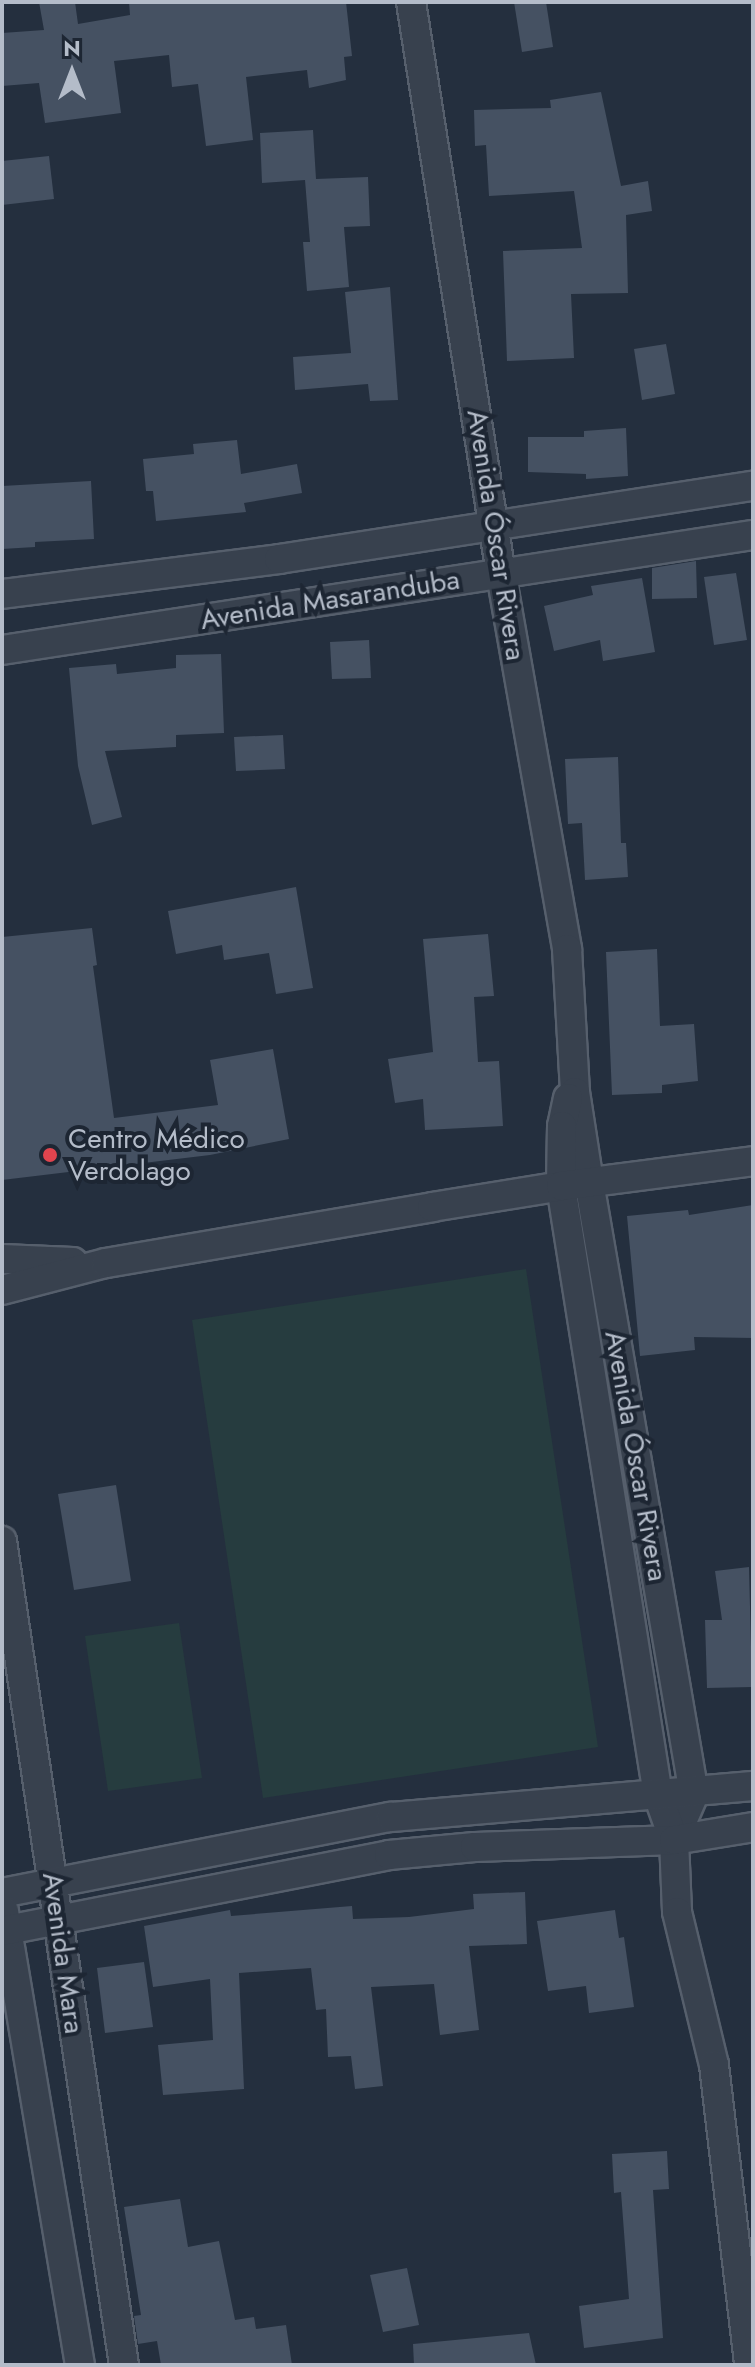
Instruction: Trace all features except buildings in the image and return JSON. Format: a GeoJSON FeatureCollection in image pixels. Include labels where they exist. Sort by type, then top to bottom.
{"type":"FeatureCollection","features":[{"type":"Feature","properties":{"kind":"street","name":"Avenida Óscar Rivera"},"geometry":{"type":"LineString","coordinates":[[411,2],[501,574],[567,949],[574,1070],[562,1126],[694,1794],[674,1840]]}},
{"type":"Feature","properties":{"kind":"street"},"geometry":{"type":"LineString","coordinates":[[2,594],[279,559],[753,486]]}},
{"type":"Feature","properties":{"kind":"street","name":"Avenida Masaranduba"},"geometry":{"type":"LineString","coordinates":[[2,650],[753,535]]}},
{"type":"Feature","properties":{"kind":"street"},"geometry":{"type":"LineString","coordinates":[[2,1290],[106,1263],[575,1184],[753,1161]]}},
{"type":"Feature","properties":{"kind":"street","name":"Avenida Óscar Rivera"},"geometry":{"type":"LineString","coordinates":[[575,1184],[658,1795],[674,1840],[677,1912],[714,2065],[749,2365]]}},
{"type":"Feature","properties":{"kind":"street"},"geometry":{"type":"LineString","coordinates":[[2,1259],[106,1263]]}},
{"type":"Feature","properties":{"kind":"street","name":"Avenida Mara"},"geometry":{"type":"LineString","coordinates":[[2,1541],[124,2365]]}},
{"type":"Feature","properties":{"kind":"street"},"geometry":{"type":"LineString","coordinates":[[2,1896],[53,1883],[391,1817],[694,1794],[753,1786]]}},
{"type":"Feature","properties":{"kind":"street"},"geometry":{"type":"LineString","coordinates":[[4,1931],[389,1855],[475,1847],[674,1840],[753,1827]]}},
{"type":"Feature","properties":{"kind":"street","name":"Avenida Mara"},"geometry":{"type":"LineString","coordinates":[[2,1896],[4,1931],[80,2365]]}},
{"type":"Feature","properties":{"kind":"green space"},"geometry":{"type":"Polygon","coordinates":[[[526,1269],[598,1747],[263,1798],[192,1320],[526,1269]]]}},
{"type":"Feature","properties":{"kind":"green space"},"geometry":{"type":"Polygon","coordinates":[[[179,1623],[202,1778],[108,1791],[85,1636],[179,1623]]]}},
{"type":"Feature","properties":{"kind":"place","name":"Centro Médico Verdolago"},"geometry":{"type":"Point","coordinates":[50,1155]}}]}
